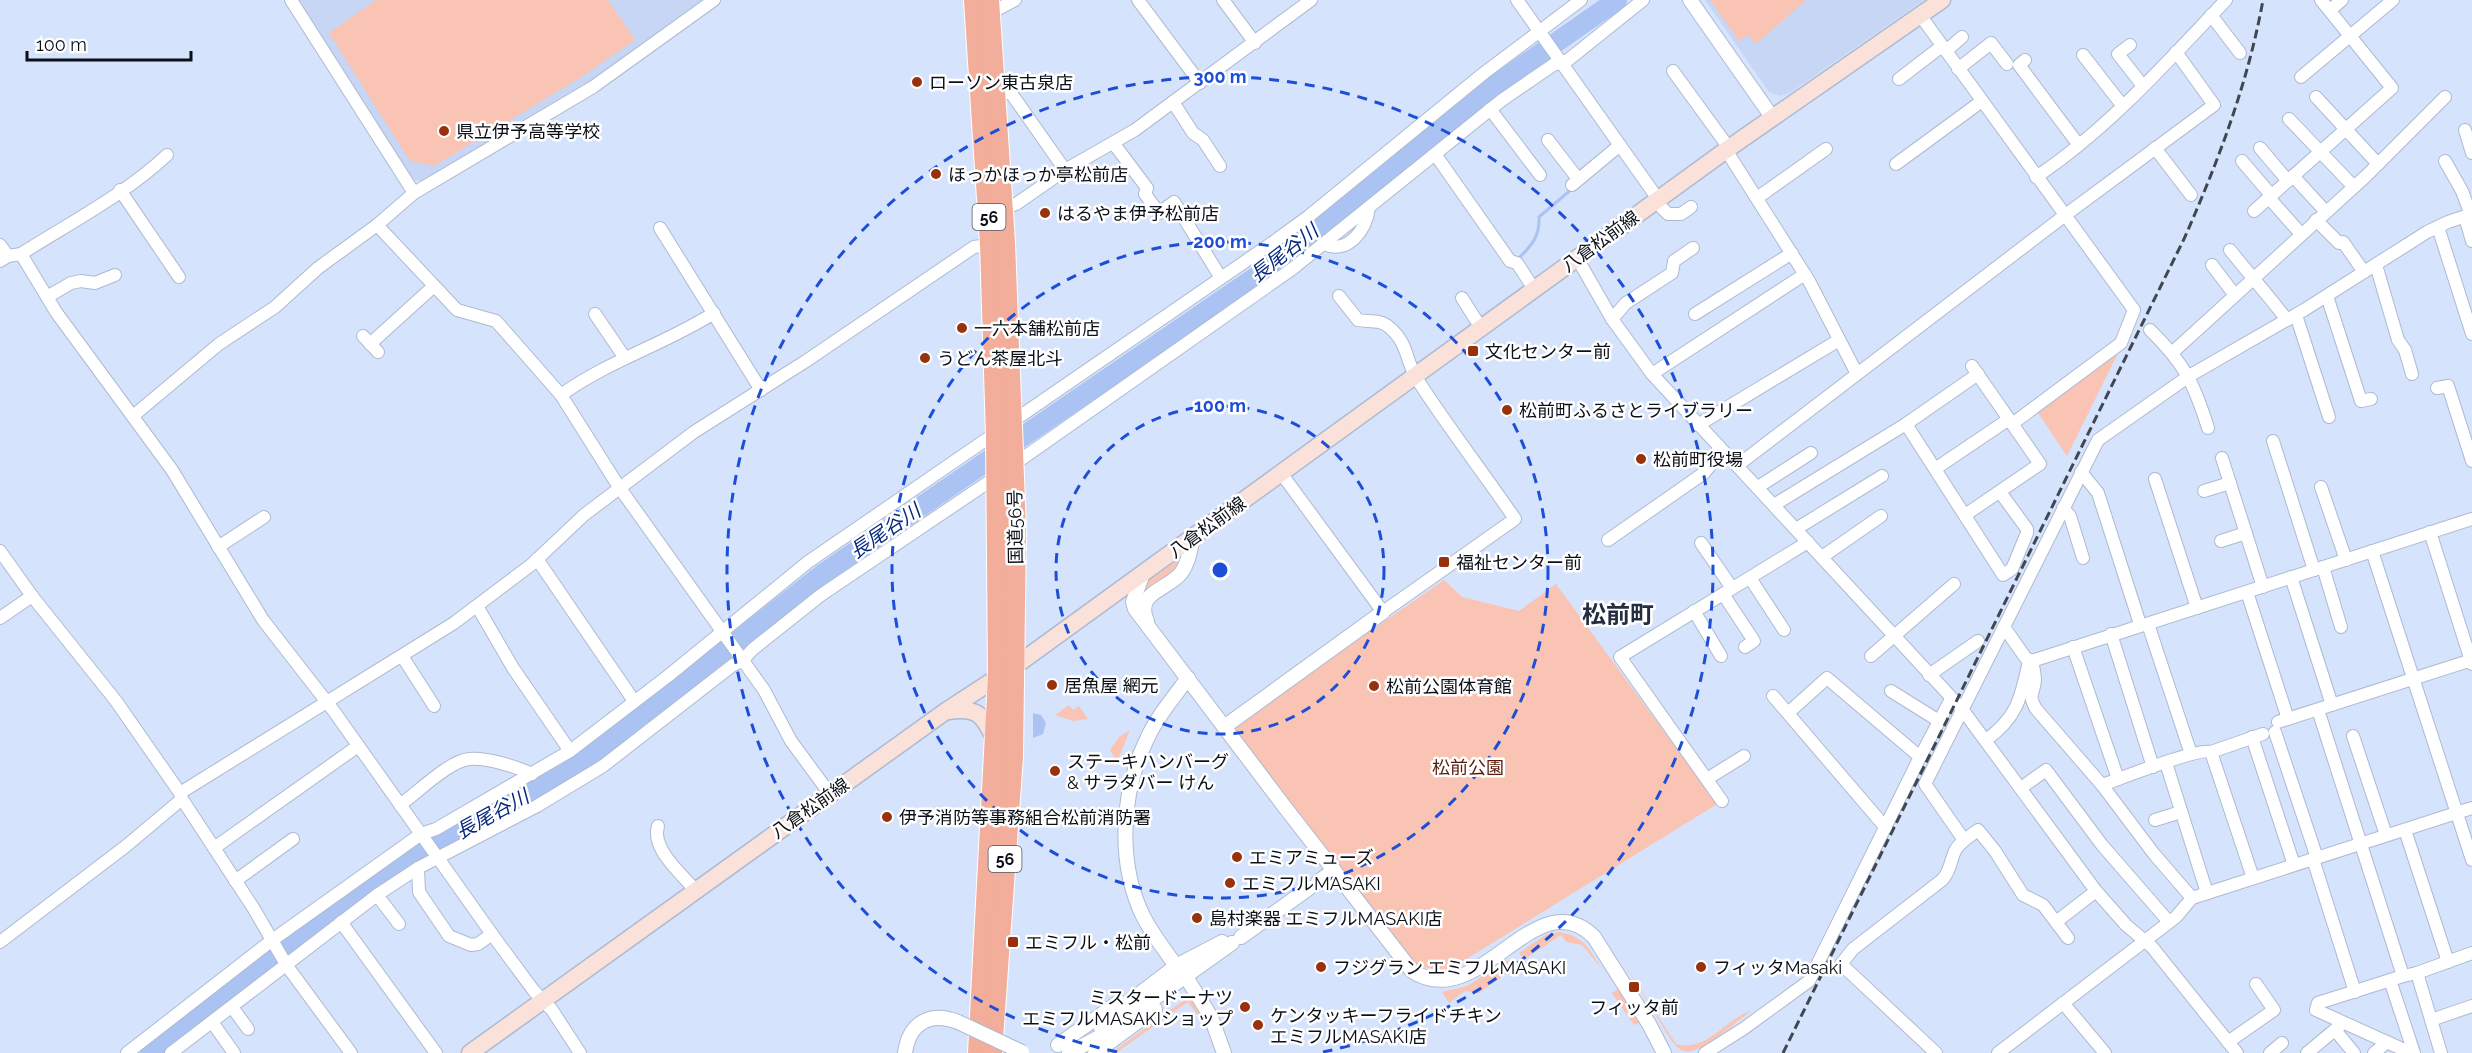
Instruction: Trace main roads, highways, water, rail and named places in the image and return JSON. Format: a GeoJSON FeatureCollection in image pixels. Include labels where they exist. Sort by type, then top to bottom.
{"type":"FeatureCollection","features":[{"type":"Feature","properties":{"kind":"highway","name":"国道56号"},"geometry":{"type":"LineString","coordinates":[[982,8],[997,93],[1003,208],[997,244]]}},
{"type":"Feature","properties":{"kind":"highway","name":"国道56号"},"geometry":{"type":"LineString","coordinates":[[982,8],[997,244],[1015,666],[1014,756],[992,1053]]}},
{"type":"Feature","properties":{"kind":"highway","name":"国道56号"},"geometry":{"type":"LineString","coordinates":[[978,1053],[998,678],[1005,468]]}},
{"type":"Feature","properties":{"kind":"main road","name":"八倉松前線"},"geometry":{"type":"LineString","coordinates":[[470,1053],[946,711],[1015,666],[1727,149],[1942,0]]}},
{"type":"Feature","properties":{"kind":"main road"},"geometry":{"type":"LineString","coordinates":[[946,711],[963,709],[976,711],[986,722],[995,740]]}},
{"type":"Feature","properties":{"kind":"waterway","name":"長尾谷川"},"geometry":{"type":"LineString","coordinates":[[150,1053],[300,937],[390,872],[464,828],[568,772],[821,575],[1270,267],[1498,83],[1617,0]]}},
{"type":"Feature","properties":{"kind":"waterway"},"geometry":{"type":"LineString","coordinates":[[1518,259],[1534,241],[1539,217],[1573,188]]}},
{"type":"Feature","properties":{"kind":"railway"},"geometry":{"type":"LineString","coordinates":[[1783,1053],[2184,239],[2231,122],[2249,62],[2263,0]]}},
{"type":"Feature","properties":{"kind":"place","name":"ローソン東古泉店"},"geometry":{"type":"Point","coordinates":[917,82]}},
{"type":"Feature","properties":{"kind":"place","name":"県立伊予高等学校"},"geometry":{"type":"Point","coordinates":[444,131]}},
{"type":"Feature","properties":{"kind":"place","name":"ほっかほっか亭松前店"},"geometry":{"type":"Point","coordinates":[936,174]}},
{"type":"Feature","properties":{"kind":"place","name":"はるやま伊予松前店"},"geometry":{"type":"Point","coordinates":[1045,213]}},
{"type":"Feature","properties":{"kind":"place","name":"一六本舗松前店"},"geometry":{"type":"Point","coordinates":[962,328]}},
{"type":"Feature","properties":{"kind":"place","name":"文化センター前"},"geometry":{"type":"Point","coordinates":[1473,351]}},
{"type":"Feature","properties":{"kind":"place","name":"うどん茶屋北斗"},"geometry":{"type":"Point","coordinates":[925,358]}},
{"type":"Feature","properties":{"kind":"place","name":"松前町ふるさとライブラリー"},"geometry":{"type":"Point","coordinates":[1507,410]}},
{"type":"Feature","properties":{"kind":"place","name":"松前町役場"},"geometry":{"type":"Point","coordinates":[1641,459]}},
{"type":"Feature","properties":{"kind":"place","name":"福祉センター前"},"geometry":{"type":"Point","coordinates":[1444,562]}},
{"type":"Feature","properties":{"kind":"place","name":"居魚屋 網元"},"geometry":{"type":"Point","coordinates":[1052,685]}},
{"type":"Feature","properties":{"kind":"place","name":"松前公園体育館"},"geometry":{"type":"Point","coordinates":[1374,686]}},
{"type":"Feature","properties":{"kind":"place","name":"ステーキハンバーグ & サラダバー けん"},"geometry":{"type":"Point","coordinates":[1055,771]}},
{"type":"Feature","properties":{"kind":"place","name":"伊予消防等事務組合松前消防署"},"geometry":{"type":"Point","coordinates":[887,817]}},
{"type":"Feature","properties":{"kind":"place","name":"エミアミューズ"},"geometry":{"type":"Point","coordinates":[1237,857]}},
{"type":"Feature","properties":{"kind":"place","name":"エミフルMASAKI"},"geometry":{"type":"Point","coordinates":[1230,883]}},
{"type":"Feature","properties":{"kind":"place","name":"島村楽器 エミフルMASAKI店"},"geometry":{"type":"Point","coordinates":[1197,918]}},
{"type":"Feature","properties":{"kind":"place","name":"エミフル・松前"},"geometry":{"type":"Point","coordinates":[1013,942]}},
{"type":"Feature","properties":{"kind":"place","name":"フジグラン エミフルMASAKI"},"geometry":{"type":"Point","coordinates":[1321,967]}},
{"type":"Feature","properties":{"kind":"place","name":"フィッタMasaki"},"geometry":{"type":"Point","coordinates":[1701,967]}},
{"type":"Feature","properties":{"kind":"place","name":"フィッタ前"},"geometry":{"type":"Point","coordinates":[1634,987]}},
{"type":"Feature","properties":{"kind":"place","name":"ミスタードーナツ エミフルMASAKIショップ"},"geometry":{"type":"Point","coordinates":[1245,1007]}},
{"type":"Feature","properties":{"kind":"place","name":"ケンタッキーフライドチキン エミフルMASAKI店"},"geometry":{"type":"Point","coordinates":[1258,1025]}},
{"type":"Feature","properties":{"kind":"district","name":"松前町"},"geometry":{"type":"Point","coordinates":[1618,614]}},
{"type":"Feature","properties":{"kind":"park label","name":"松前公園"},"geometry":{"type":"Point","coordinates":[1468,767]}}]}
